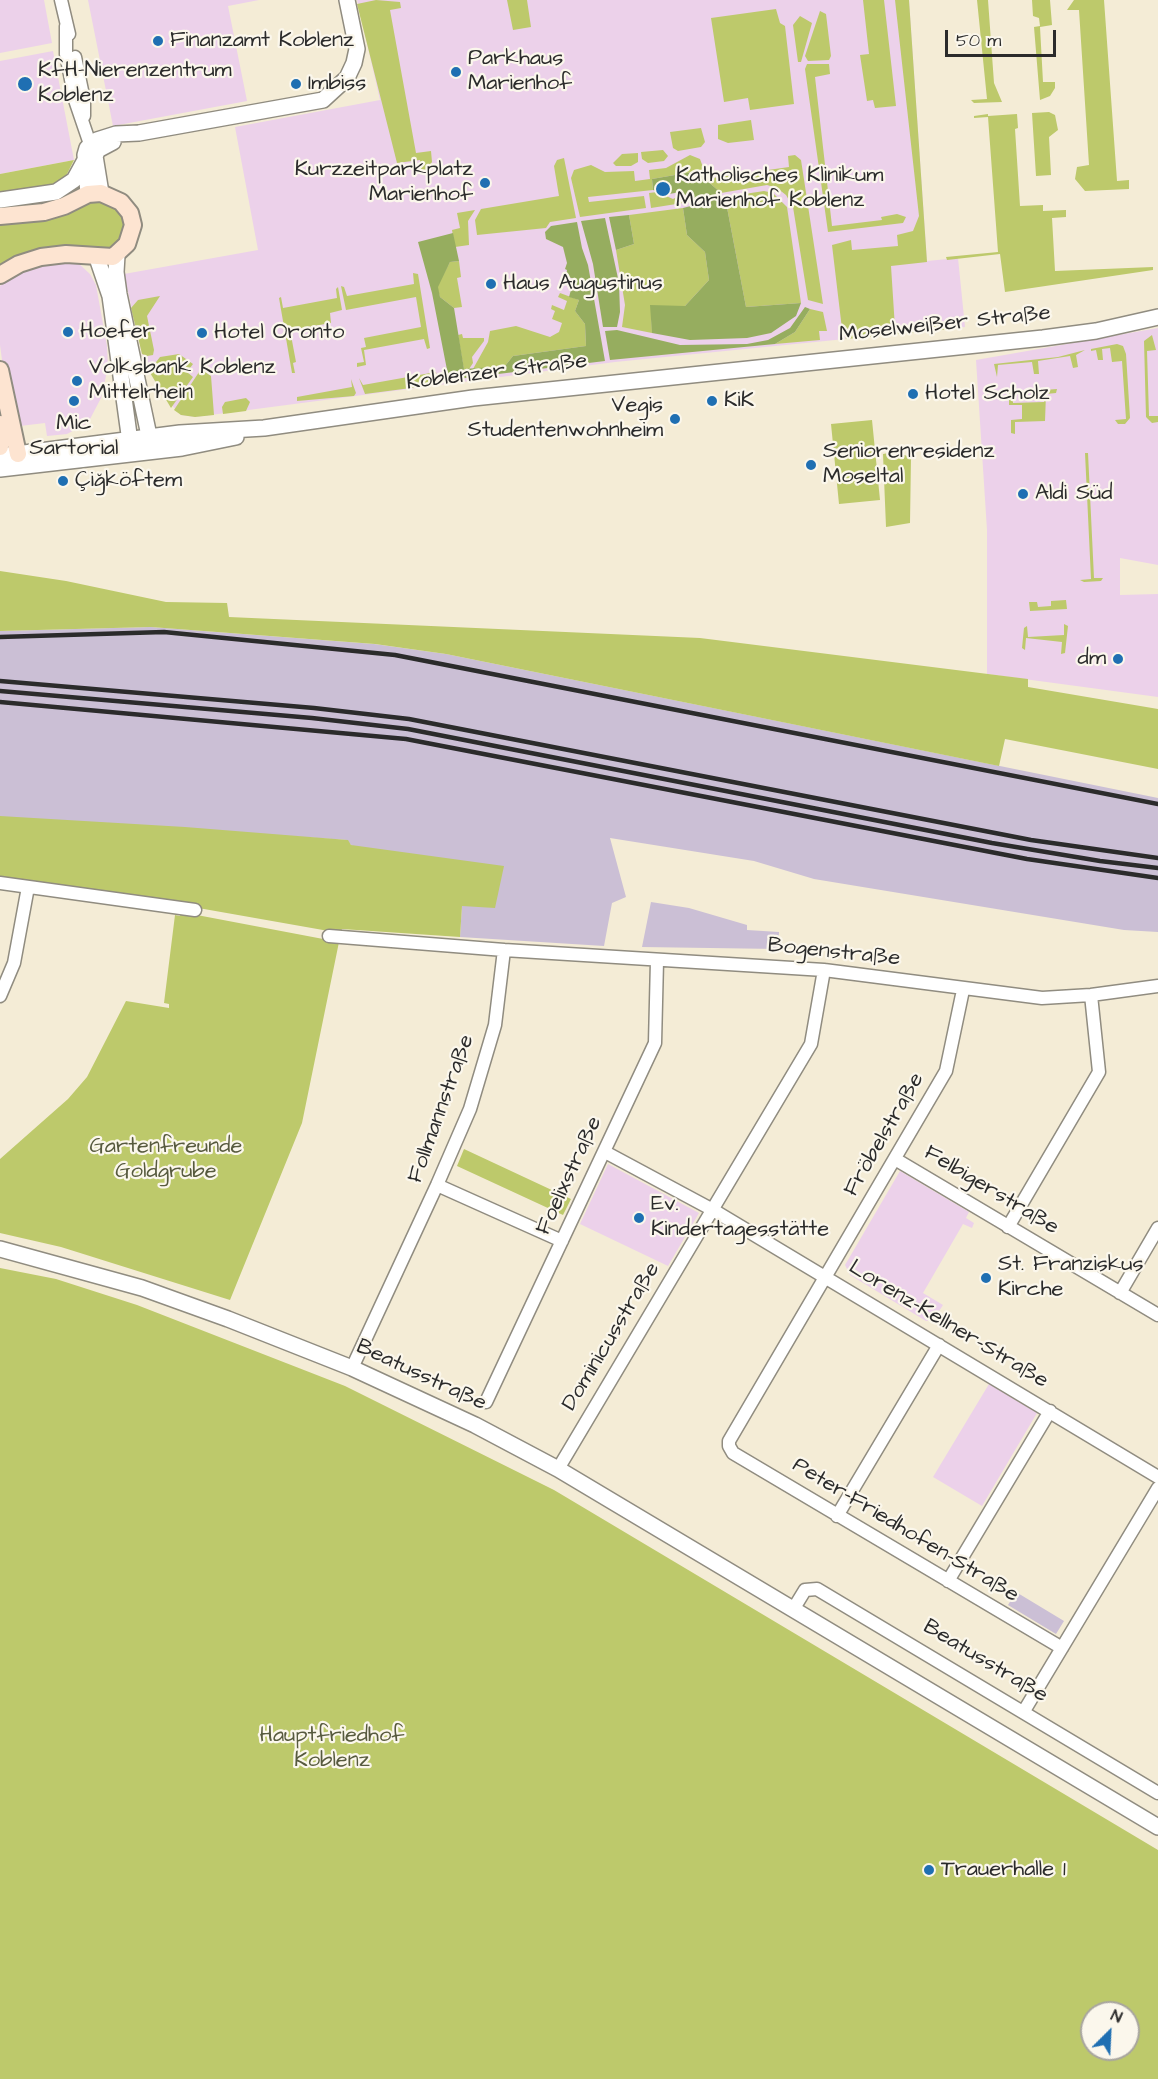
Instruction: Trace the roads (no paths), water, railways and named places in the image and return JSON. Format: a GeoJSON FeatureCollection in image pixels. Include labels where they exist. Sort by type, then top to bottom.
{"type":"FeatureCollection","features":[{"type":"Feature","properties":{"kind":"main road"},"geometry":{"type":"LineString","coordinates":[[0,216],[55,209],[94,194],[121,202],[133,219],[130,239],[117,255],[97,258],[66,254],[41,257],[19,264],[0,275]]}},
{"type":"Feature","properties":{"kind":"main road"},"geometry":{"type":"LineString","coordinates":[[0,370],[19,461]]}},
{"type":"Feature","properties":{"kind":"main road"},"geometry":{"type":"LineString","coordinates":[[0,424],[0,447]]}},
{"type":"Feature","properties":{"kind":"street"},"geometry":{"type":"LineString","coordinates":[[61,0],[66,26],[66,54],[75,100],[94,147],[94,194]]}},
{"type":"Feature","properties":{"kind":"street"},"geometry":{"type":"LineString","coordinates":[[94,194],[85,152],[94,147],[139,133],[322,100],[342,83],[354,63],[357,49],[347,0]]}},
{"type":"Feature","properties":{"kind":"street"},"geometry":{"type":"LineString","coordinates":[[0,200],[56,192],[74,180],[85,160]]}},
{"type":"Feature","properties":{"kind":"street"},"geometry":{"type":"LineString","coordinates":[[117,255],[116,272],[151,444]]}},
{"type":"Feature","properties":{"kind":"street"},"geometry":{"type":"LineString","coordinates":[[97,258],[110,296],[130,447]]}},
{"type":"Feature","properties":{"kind":"street","name":"Moselweißer Straße"},"geometry":{"type":"LineString","coordinates":[[736,369],[1043,338],[1105,329],[1158,317]]}},
{"type":"Feature","properties":{"kind":"street","name":"Koblenzer Straße"},"geometry":{"type":"LineString","coordinates":[[0,469],[19,461],[445,401],[736,369]]}},
{"type":"Feature","properties":{"kind":"street","name":"Koblenzer Straße"},"geometry":{"type":"LineString","coordinates":[[0,456],[19,461]]}},
{"type":"Feature","properties":{"kind":"street"},"geometry":{"type":"LineString","coordinates":[[0,883],[195,910]]}},
{"type":"Feature","properties":{"kind":"street"},"geometry":{"type":"LineString","coordinates":[[0,996],[14,963],[28,886]]}},
{"type":"Feature","properties":{"kind":"street"},"geometry":{"type":"LineString","coordinates":[[329,936],[504,950]]}},
{"type":"Feature","properties":{"kind":"street","name":"Bogenstraße"},"geometry":{"type":"LineString","coordinates":[[504,950],[824,970],[963,990],[1042,998],[1091,995],[1158,986]]}},
{"type":"Feature","properties":{"kind":"street","name":"Follmannstraße"},"geometry":{"type":"LineString","coordinates":[[352,1368],[470,1109],[495,1025],[504,950]]}},
{"type":"Feature","properties":{"kind":"street","name":"Foelixstraße"},"geometry":{"type":"LineString","coordinates":[[486,1402],[657,1037],[657,961]]}},
{"type":"Feature","properties":{"kind":"street","name":"Dominicusstraße"},"geometry":{"type":"LineString","coordinates":[[558,1469],[811,1044],[824,970]]}},
{"type":"Feature","properties":{"kind":"street","name":"Fröbelstraße"},"geometry":{"type":"LineString","coordinates":[[729,1446],[729,1441],[950,1062],[963,990]]}},
{"type":"Feature","properties":{"kind":"street"},"geometry":{"type":"LineString","coordinates":[[1008,1227],[1099,1072],[1091,995]]}},
{"type":"Feature","properties":{"kind":"street","name":"Lorenz-Kellner-Straße"},"geometry":{"type":"LineString","coordinates":[[605,1152],[712,1210],[1050,1410],[1158,1477]]}},
{"type":"Feature","properties":{"kind":"street","name":"Felbigerstraße"},"geometry":{"type":"LineString","coordinates":[[895,1159],[1158,1315]]}},
{"type":"Feature","properties":{"kind":"street"},"geometry":{"type":"LineString","coordinates":[[437,1185],[562,1241]]}},
{"type":"Feature","properties":{"kind":"street"},"geometry":{"type":"LineString","coordinates":[[1120,1293],[1158,1228]]}},
{"type":"Feature","properties":{"kind":"street","name":"Beatusstraße"},"geometry":{"type":"LineString","coordinates":[[0,1249],[142,1288],[352,1368],[475,1425],[558,1469],[1158,1827]]}},
{"type":"Feature","properties":{"kind":"street"},"geometry":{"type":"LineString","coordinates":[[837,1516],[939,1345]]}},
{"type":"Feature","properties":{"kind":"street"},"geometry":{"type":"LineString","coordinates":[[948,1581],[1050,1410]]}},
{"type":"Feature","properties":{"kind":"street","name":"Peter-Friedhofen-Straße"},"geometry":{"type":"LineString","coordinates":[[729,1446],[733,1453],[1062,1648]]}},
{"type":"Feature","properties":{"kind":"street"},"geometry":{"type":"LineString","coordinates":[[1024,1711],[1158,1488]]}},
{"type":"Feature","properties":{"kind":"street","name":"Beatusstraße"},"geometry":{"type":"LineString","coordinates":[[794,1608],[805,1590],[817,1589],[1158,1793]]}},
{"type":"Feature","properties":{"kind":"railway"},"geometry":{"type":"LineString","coordinates":[[0,637],[164,632],[395,655],[1158,804]]}},
{"type":"Feature","properties":{"kind":"railway"},"geometry":{"type":"LineString","coordinates":[[0,681],[314,708],[409,719],[1031,840],[1158,858]]}},
{"type":"Feature","properties":{"kind":"railway"},"geometry":{"type":"LineString","coordinates":[[0,691],[312,718],[408,729],[992,843],[1158,868]]}},
{"type":"Feature","properties":{"kind":"railway"},"geometry":{"type":"LineString","coordinates":[[0,702],[406,739],[1027,859],[1158,878]]}},
{"type":"Feature","properties":{"kind":"place","name":"Finanzamt Koblenz"},"geometry":{"type":"Point","coordinates":[158,41]}},
{"type":"Feature","properties":{"kind":"place","name":"Parkhaus Marienhof"},"geometry":{"type":"Point","coordinates":[456,72]}},
{"type":"Feature","properties":{"kind":"place","name":"KfH-Nierenzentrum Koblenz"},"geometry":{"type":"Point","coordinates":[25,84]}},
{"type":"Feature","properties":{"kind":"place","name":"Imbiss"},"geometry":{"type":"Point","coordinates":[296,84]}},
{"type":"Feature","properties":{"kind":"place","name":"Kurzzeitparkplatz Marienhof"},"geometry":{"type":"Point","coordinates":[485,183]}},
{"type":"Feature","properties":{"kind":"place","name":"Katholisches Klinikum Marienhof Koblenz"},"geometry":{"type":"Point","coordinates":[663,189]}},
{"type":"Feature","properties":{"kind":"place","name":"Haus Augustinus"},"geometry":{"type":"Point","coordinates":[491,284]}},
{"type":"Feature","properties":{"kind":"place","name":"Hoefer"},"geometry":{"type":"Point","coordinates":[68,332]}},
{"type":"Feature","properties":{"kind":"place","name":"Hotel Oronto"},"geometry":{"type":"Point","coordinates":[202,333]}},
{"type":"Feature","properties":{"kind":"place","name":"Volksbank Koblenz Mittelrhein"},"geometry":{"type":"Point","coordinates":[77,381]}},
{"type":"Feature","properties":{"kind":"place","name":"Hotel Scholz"},"geometry":{"type":"Point","coordinates":[913,394]}},
{"type":"Feature","properties":{"kind":"place","name":"Mic Sartorial"},"geometry":{"type":"Point","coordinates":[74,401]}},
{"type":"Feature","properties":{"kind":"place","name":"KiK"},"geometry":{"type":"Point","coordinates":[712,401]}},
{"type":"Feature","properties":{"kind":"place","name":"Vegis Studentenwohnheim"},"geometry":{"type":"Point","coordinates":[675,419]}},
{"type":"Feature","properties":{"kind":"place","name":"Seniorenresidenz Moseltal"},"geometry":{"type":"Point","coordinates":[811,465]}},
{"type":"Feature","properties":{"kind":"place","name":"Çiğköftem"},"geometry":{"type":"Point","coordinates":[63,481]}},
{"type":"Feature","properties":{"kind":"place","name":"Aldi Süd"},"geometry":{"type":"Point","coordinates":[1023,494]}},
{"type":"Feature","properties":{"kind":"place","name":"dm"},"geometry":{"type":"Point","coordinates":[1118,659]}},
{"type":"Feature","properties":{"kind":"place","name":"Ev. Kindertagesstätte"},"geometry":{"type":"Point","coordinates":[639,1218]}},
{"type":"Feature","properties":{"kind":"place","name":"St. Franziskus Kirche"},"geometry":{"type":"Point","coordinates":[986,1278]}},
{"type":"Feature","properties":{"kind":"place","name":"Trauerhalle 1"},"geometry":{"type":"Point","coordinates":[929,1870]}},
{"type":"Feature","properties":{"kind":"park label","name":"Gartenfreunde Goldgrube"},"geometry":{"type":"Point","coordinates":[166,1160]}},
{"type":"Feature","properties":{"kind":"park label","name":"Hauptfriedhof Koblenz"},"geometry":{"type":"Point","coordinates":[332,1748]}}]}
